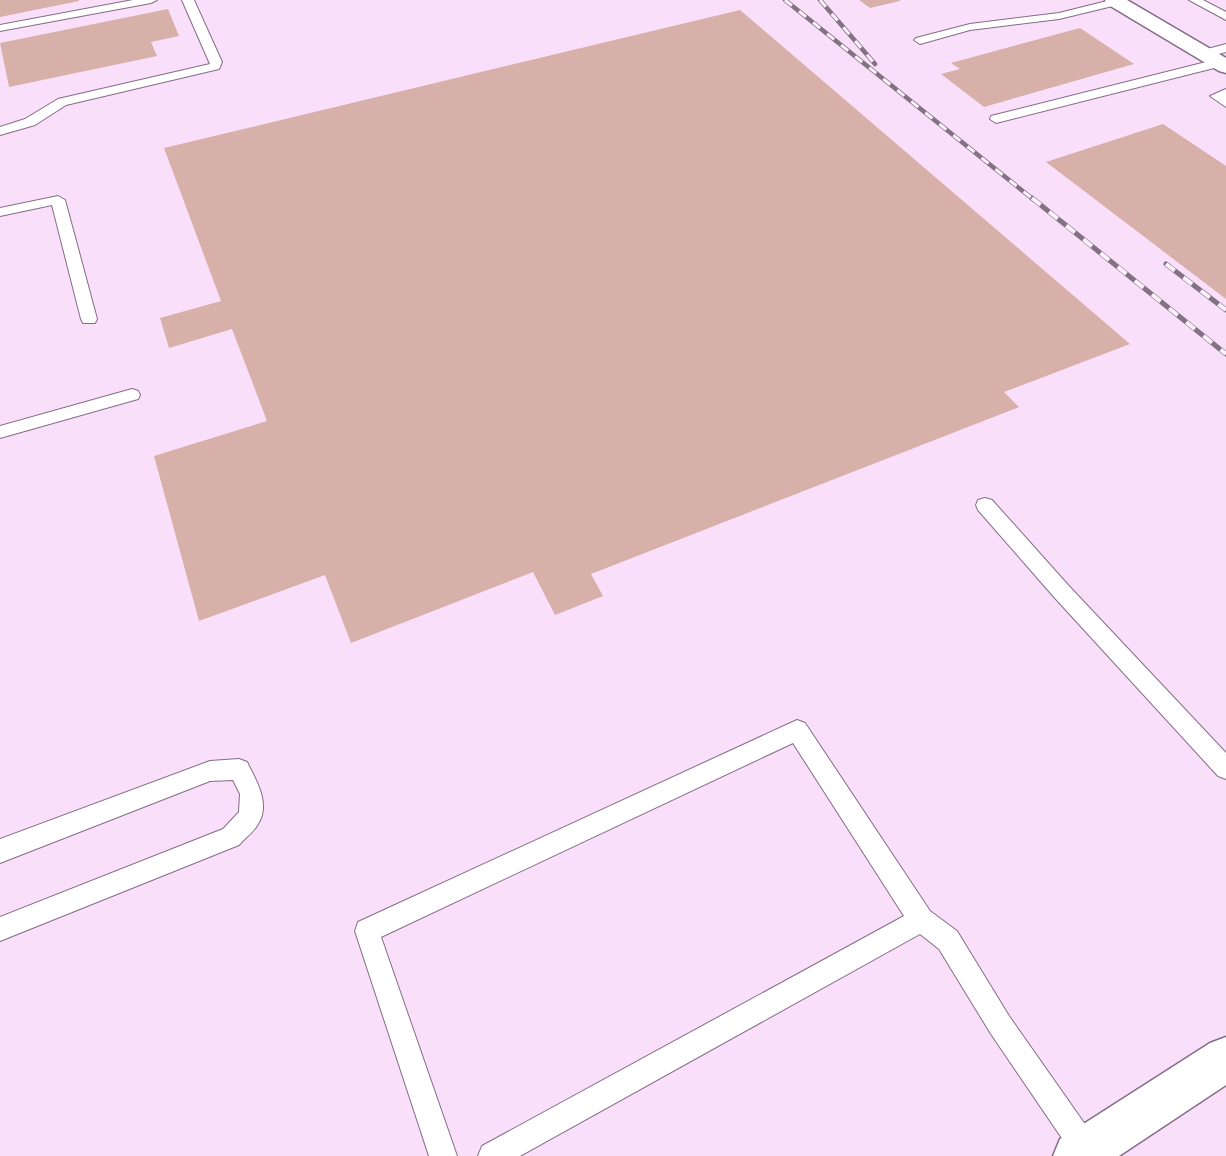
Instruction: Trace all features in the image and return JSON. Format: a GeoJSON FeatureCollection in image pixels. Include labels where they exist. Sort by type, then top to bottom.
{"type":"FeatureCollection","features":[{"type":"Feature","properties":{"kind":"street"},"geometry":{"type":"LineString","coordinates":[[1115,1],[1219,58]]}},
{"type":"Feature","properties":{"kind":"street"},"geometry":{"type":"LineString","coordinates":[[1081,1153],[1226,1059]]}},
{"type":"Feature","properties":{"kind":"lane"},"geometry":{"type":"LineString","coordinates":[[0,28],[151,0]]}},
{"type":"Feature","properties":{"kind":"lane"},"geometry":{"type":"LineString","coordinates":[[0,130],[30,122],[62,102],[215,66],[216,62],[188,0]]}},
{"type":"Feature","properties":{"kind":"lane"},"geometry":{"type":"LineString","coordinates":[[1195,0],[1226,17]]}},
{"type":"Feature","properties":{"kind":"lane"},"geometry":{"type":"LineString","coordinates":[[920,40],[970,27],[1059,16],[1115,1]]}},
{"type":"Feature","properties":{"kind":"lane"},"geometry":{"type":"LineString","coordinates":[[996,119],[1219,58]]}},
{"type":"Feature","properties":{"kind":"lane"},"geometry":{"type":"LineString","coordinates":[[1226,93],[1216,96],[1226,103]]}},
{"type":"Feature","properties":{"kind":"lane"},"geometry":{"type":"LineString","coordinates":[[0,212],[57,200],[89,320]]}},
{"type":"Feature","properties":{"kind":"lane"},"geometry":{"type":"LineString","coordinates":[[0,432],[132,395]]}},
{"type":"Feature","properties":{"kind":"lane"},"geometry":{"type":"LineString","coordinates":[[985,505],[1069,600],[1226,769]]}},
{"type":"Feature","properties":{"kind":"lane"},"geometry":{"type":"LineString","coordinates":[[443,1156],[367,931],[798,730],[921,920],[948,940],[1081,1153]]}},
{"type":"Feature","properties":{"kind":"lane"},"geometry":{"type":"LineString","coordinates":[[0,851],[210,771],[239,769],[251,793],[250,817],[231,837],[0,929]]}},
{"type":"Feature","properties":{"kind":"lane"},"geometry":{"type":"LineString","coordinates":[[492,1156],[921,920]]}},
{"type":"Feature","properties":{"kind":"building"},"geometry":{"type":"Polygon","coordinates":[[[0,0],[79,0],[79,1],[0,17],[0,0]]]}},
{"type":"Feature","properties":{"kind":"building"},"geometry":{"type":"Polygon","coordinates":[[[859,0],[900,0],[900,1],[870,8],[859,0]]]}},
{"type":"Feature","properties":{"kind":"building"},"geometry":{"type":"Polygon","coordinates":[[[168,9],[179,36],[151,42],[157,56],[9,87],[0,43],[168,9]]]}},
{"type":"Feature","properties":{"kind":"building"},"geometry":{"type":"Polygon","coordinates":[[[740,10],[1130,344],[1004,392],[1019,407],[591,574],[603,596],[555,615],[533,572],[351,643],[325,575],[199,621],[154,456],[267,421],[232,329],[169,348],[160,318],[221,301],[164,148],[740,10]]]}},
{"type":"Feature","properties":{"kind":"building"},"geometry":{"type":"Polygon","coordinates":[[[1080,28],[1134,64],[984,107],[941,74],[960,69],[951,63],[1080,28]]]}},
{"type":"Feature","properties":{"kind":"building"},"geometry":{"type":"Polygon","coordinates":[[[1163,124],[1226,166],[1226,299],[1046,162],[1163,124]]]}},
{"type":"Feature","properties":{"kind":"railway"},"geometry":{"type":"LineString","coordinates":[[785,0],[1034,200]]}},
{"type":"Feature","properties":{"kind":"railway"},"geometry":{"type":"LineString","coordinates":[[820,0],[875,64]]}},
{"type":"Feature","properties":{"kind":"railway"},"geometry":{"type":"LineString","coordinates":[[1032,198],[1226,354]]}},
{"type":"Feature","properties":{"kind":"railway"},"geometry":{"type":"LineString","coordinates":[[1166,264],[1226,310]]}}]}
